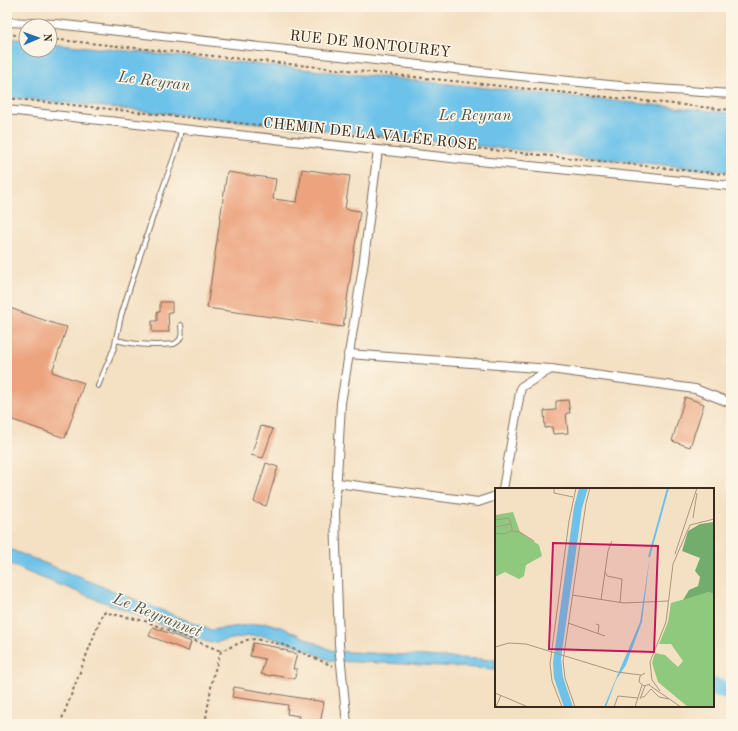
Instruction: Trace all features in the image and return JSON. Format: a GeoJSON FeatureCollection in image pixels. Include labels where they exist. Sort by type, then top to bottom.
{"type":"FeatureCollection","features":[{"type":"Feature","properties":{"kind":"street","name":"RUE DE MONTOUREY"},"geometry":{"type":"LineString","coordinates":[[7,22],[64,25],[629,87],[731,94]]}},
{"type":"Feature","properties":{"kind":"street","name":"CHEMIN DE LA VALÉE ROSE"},"geometry":{"type":"LineString","coordinates":[[7,110],[731,186]]}},
{"type":"Feature","properties":{"kind":"street"},"geometry":{"type":"LineString","coordinates":[[347,724],[339,644],[335,514],[341,403],[363,267],[378,150]]}},
{"type":"Feature","properties":{"kind":"street"},"geometry":{"type":"LineString","coordinates":[[348,354],[551,369],[695,388],[731,403]]}},
{"type":"Feature","properties":{"kind":"street"},"geometry":{"type":"LineString","coordinates":[[503,488],[521,387],[551,369]]}},
{"type":"Feature","properties":{"kind":"street"},"geometry":{"type":"LineString","coordinates":[[337,483],[478,502],[495,496]]}},
{"type":"Feature","properties":{"kind":"lane"},"geometry":{"type":"LineString","coordinates":[[98,386],[110,360],[130,287],[178,146],[181,128]]}},
{"type":"Feature","properties":{"kind":"lane"},"geometry":{"type":"LineString","coordinates":[[116,340],[128,343],[174,344],[180,340],[182,325]]}},
{"type":"Feature","properties":{"kind":"path"},"geometry":{"type":"LineString","coordinates":[[7,34],[18,35]]}},
{"type":"Feature","properties":{"kind":"path"},"geometry":{"type":"LineString","coordinates":[[58,40],[731,110]]}},
{"type":"Feature","properties":{"kind":"path"},"geometry":{"type":"LineString","coordinates":[[7,98],[731,175]]}},
{"type":"Feature","properties":{"kind":"path"},"geometry":{"type":"LineString","coordinates":[[60,724],[102,612],[145,621],[221,651],[247,640],[255,639],[284,645],[341,669]]}},
{"type":"Feature","properties":{"kind":"path"},"geometry":{"type":"LineString","coordinates":[[205,724],[213,676],[221,651]]}},
{"type":"Feature","properties":{"kind":"water","name":"Le Reyran"},"geometry":{"type":"Polygon","coordinates":[[[7,38],[18,39],[18,58],[58,58],[58,44],[731,113],[731,172],[7,97],[7,38]]]}},
{"type":"Feature","properties":{"kind":"water","name":"Le Reyrannet"},"geometry":{"type":"Polygon","coordinates":[[[7,548],[211,630],[267,623],[284,628],[333,651],[495,660],[495,669],[331,661],[295,645],[264,636],[248,636],[211,643],[7,563],[7,548]]]}},
{"type":"Feature","properties":{"kind":"building"},"geometry":{"type":"Polygon","coordinates":[[[302,169],[350,176],[345,209],[360,211],[343,327],[207,308],[227,172],[276,179],[273,199],[297,202],[302,169]]]}},
{"type":"Feature","properties":{"kind":"building"},"geometry":{"type":"Polygon","coordinates":[[[160,302],[172,302],[172,312],[168,312],[169,332],[152,332],[152,321],[157,321],[157,312],[160,312],[160,302]]]}},
{"type":"Feature","properties":{"kind":"building"},"geometry":{"type":"Polygon","coordinates":[[[7,307],[67,327],[52,372],[84,383],[65,438],[7,418],[7,307]]]}},
{"type":"Feature","properties":{"kind":"building"},"geometry":{"type":"Polygon","coordinates":[[[685,397],[704,404],[690,447],[672,441],[685,397]]]}},
{"type":"Feature","properties":{"kind":"building"},"geometry":{"type":"Polygon","coordinates":[[[568,400],[570,413],[566,413],[568,433],[553,434],[552,427],[545,428],[544,411],[556,410],[556,401],[568,400]]]}},
{"type":"Feature","properties":{"kind":"building"},"geometry":{"type":"Polygon","coordinates":[[[261,426],[273,429],[263,458],[251,455],[261,426]]]}},
{"type":"Feature","properties":{"kind":"building"},"geometry":{"type":"Polygon","coordinates":[[[266,463],[278,467],[266,506],[254,502],[266,463]]]}},
{"type":"Feature","properties":{"kind":"building"},"geometry":{"type":"Polygon","coordinates":[[[153,627],[191,642],[188,651],[149,636],[153,627]]]}},
{"type":"Feature","properties":{"kind":"building"},"geometry":{"type":"Polygon","coordinates":[[[253,643],[280,648],[288,651],[287,652],[297,654],[293,669],[297,669],[295,679],[261,674],[265,659],[250,656],[253,643]]]}},
{"type":"Feature","properties":{"kind":"building"},"geometry":{"type":"Polygon","coordinates":[[[234,687],[324,702],[320,724],[296,724],[299,716],[287,714],[288,705],[232,697],[234,687]]]}},
{"type":"Feature","properties":{"kind":"waterway","name":"Le Reyrannet"},"geometry":{"type":"LineString","coordinates":[[714,687],[731,691]]}}]}
